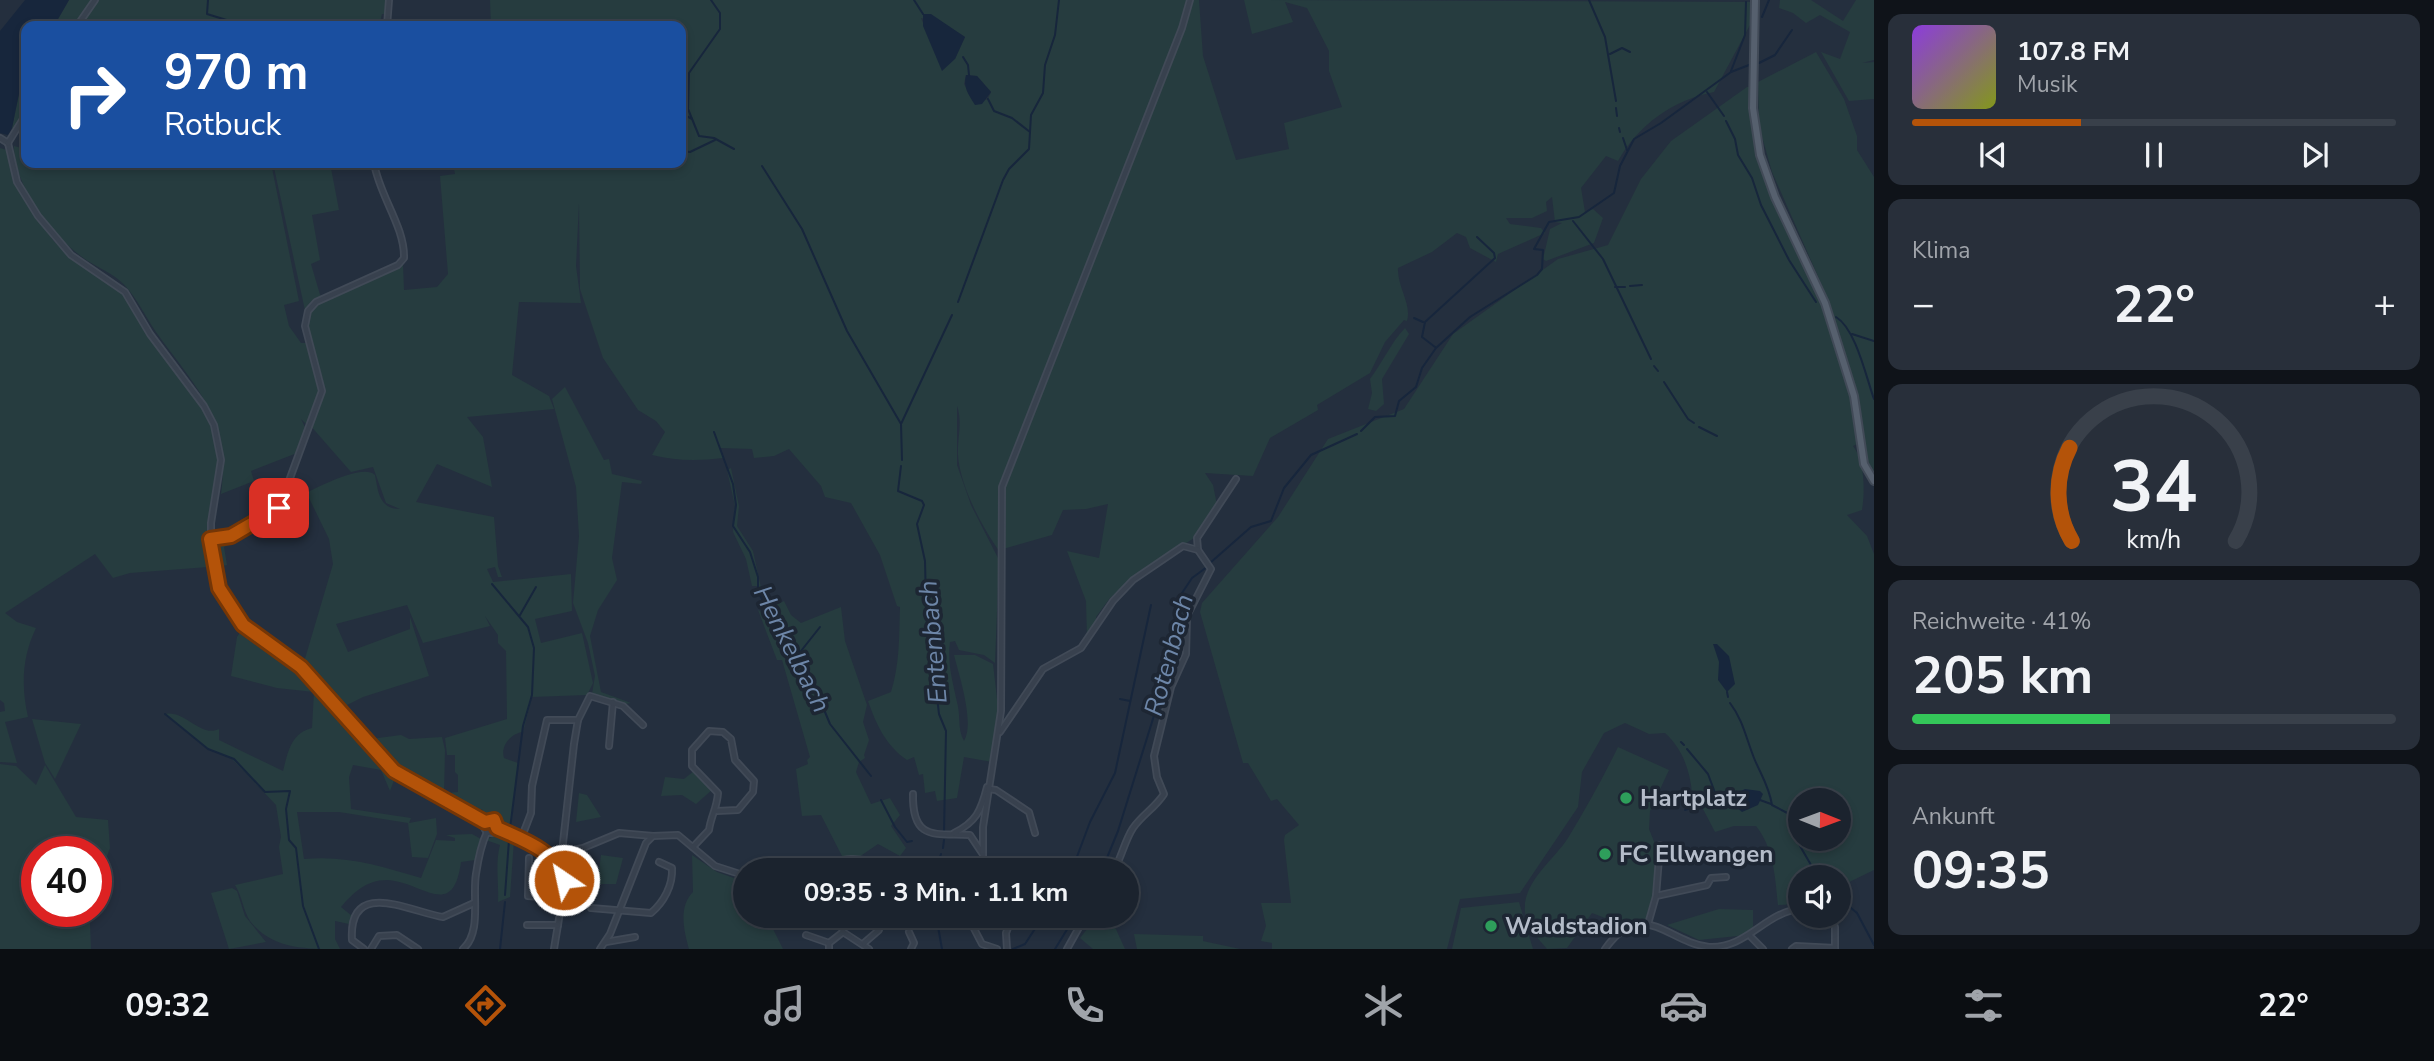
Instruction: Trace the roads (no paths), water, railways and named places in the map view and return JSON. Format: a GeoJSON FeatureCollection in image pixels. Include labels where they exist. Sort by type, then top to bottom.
{"type":"FeatureCollection","features":[{"type":"Feature","properties":{"kind":"main road"},"geometry":{"type":"LineString","coordinates":[[1755,0],[1753,108],[1760,155],[1775,197],[1825,303],[1856,405],[1864,464],[1874,481]]}},
{"type":"Feature","properties":{"kind":"street"},"geometry":{"type":"LineString","coordinates":[[80,21],[95,0]]}},
{"type":"Feature","properties":{"kind":"street"},"geometry":{"type":"LineString","coordinates":[[387,21],[389,0]]}},
{"type":"Feature","properties":{"kind":"street"},"geometry":{"type":"LineString","coordinates":[[984,858],[983,827],[999,732],[1002,487],[1182,29],[1190,0]]}},
{"type":"Feature","properties":{"kind":"street"},"geometry":{"type":"LineString","coordinates":[[21,122],[8,143],[17,182],[38,216],[71,255],[125,292],[150,334],[204,406],[214,425],[221,460],[210,539],[219,588],[243,625],[301,667],[394,771],[485,822],[492,820],[497,828],[542,849],[555,861],[564,880],[554,949]]}},
{"type":"Feature","properties":{"kind":"street"},"geometry":{"type":"LineString","coordinates":[[0,138],[8,143]]}},
{"type":"Feature","properties":{"kind":"street"},"geometry":{"type":"LineString","coordinates":[[210,539],[231,536],[279,508],[322,391],[305,326],[308,311],[316,302],[398,265],[404,258],[403,244],[383,197],[375,168]]}},
{"type":"Feature","properties":{"kind":"street"},"geometry":{"type":"LineString","coordinates":[[999,732],[1004,730],[1043,669],[1081,648],[1106,611],[1133,580],[1197,538],[1236,479]]}},
{"type":"Feature","properties":{"kind":"street"},"geometry":{"type":"LineString","coordinates":[[1197,538],[1198,550]]}},
{"type":"Feature","properties":{"kind":"street"},"geometry":{"type":"LineString","coordinates":[[1119,858],[1130,832],[1143,815],[1156,807],[1164,794],[1157,778],[1154,756],[1171,687],[1186,654],[1187,616],[1211,573],[1210,564],[1198,550],[1183,546]]}},
{"type":"Feature","properties":{"kind":"street"},"geometry":{"type":"LineString","coordinates":[[555,861],[562,852],[578,720],[590,696],[623,706],[643,725]]}},
{"type":"Feature","properties":{"kind":"street"},"geometry":{"type":"LineString","coordinates":[[609,746],[613,702]]}},
{"type":"Feature","properties":{"kind":"street"},"geometry":{"type":"LineString","coordinates":[[521,839],[531,813],[532,786],[547,720],[578,720]]}},
{"type":"Feature","properties":{"kind":"street"},"geometry":{"type":"LineString","coordinates":[[693,847],[709,830],[710,820],[717,810],[719,793],[692,765],[692,750],[709,731],[723,732],[731,739],[735,760],[754,781],[753,792],[738,810],[717,810]]}},
{"type":"Feature","properties":{"kind":"street"},"geometry":{"type":"LineString","coordinates":[[914,794],[919,822],[926,832],[937,837],[952,834],[965,828],[979,816],[991,777]]}},
{"type":"Feature","properties":{"kind":"street"},"geometry":{"type":"LineString","coordinates":[[989,789],[996,790],[1023,806],[1032,818],[1035,834]]}},
{"type":"Feature","properties":{"kind":"street"},"geometry":{"type":"LineString","coordinates":[[463,949],[469,944],[475,926],[475,876],[487,831],[485,822]]}},
{"type":"Feature","properties":{"kind":"street"},"geometry":{"type":"LineString","coordinates":[[487,831],[497,828]]}},
{"type":"Feature","properties":{"kind":"street"},"geometry":{"type":"LineString","coordinates":[[965,828],[983,858]]}},
{"type":"Feature","properties":{"kind":"street"},"geometry":{"type":"LineString","coordinates":[[562,852],[583,848],[619,833],[678,835],[715,866],[733,872]]}},
{"type":"Feature","properties":{"kind":"street"},"geometry":{"type":"LineString","coordinates":[[952,834],[970,835]]}},
{"type":"Feature","properties":{"kind":"street"},"geometry":{"type":"LineString","coordinates":[[600,949],[606,942],[646,843],[653,836]]}},
{"type":"Feature","properties":{"kind":"street"},"geometry":{"type":"LineString","coordinates":[[1648,923],[1656,896],[1660,845]]}},
{"type":"Feature","properties":{"kind":"street"},"geometry":{"type":"LineString","coordinates":[[529,858],[528,896],[562,899]]}},
{"type":"Feature","properties":{"kind":"street"},"geometry":{"type":"LineString","coordinates":[[592,908],[619,908],[651,913],[661,905],[673,878],[672,868],[659,862]]}},
{"type":"Feature","properties":{"kind":"street"},"geometry":{"type":"LineString","coordinates":[[1656,896],[1707,885],[1711,878],[1727,877]]}},
{"type":"Feature","properties":{"kind":"street"},"geometry":{"type":"LineString","coordinates":[[364,949],[352,940],[351,924],[360,910],[372,904],[399,903],[443,917],[474,903]]}},
{"type":"Feature","properties":{"kind":"street"},"geometry":{"type":"LineString","coordinates":[[1605,949],[1616,934],[1648,923],[1710,948],[1751,937],[1779,914],[1788,912]]}},
{"type":"Feature","properties":{"kind":"street"},"geometry":{"type":"LineString","coordinates":[[527,925],[558,925]]}},
{"type":"Feature","properties":{"kind":"street"},"geometry":{"type":"LineString","coordinates":[[843,928],[843,932]]}},
{"type":"Feature","properties":{"kind":"street"},"geometry":{"type":"LineString","coordinates":[[864,943],[879,928]]}},
{"type":"Feature","properties":{"kind":"street"},"geometry":{"type":"LineString","coordinates":[[973,928],[981,947],[997,949]]}},
{"type":"Feature","properties":{"kind":"street"},"geometry":{"type":"LineString","coordinates":[[1007,949],[1008,928]]}},
{"type":"Feature","properties":{"kind":"street"},"geometry":{"type":"LineString","coordinates":[[1067,949],[1079,928]]}},
{"type":"Feature","properties":{"kind":"street"},"geometry":{"type":"LineString","coordinates":[[1792,949],[1796,946],[1835,948],[1835,928]]}},
{"type":"Feature","properties":{"kind":"street"},"geometry":{"type":"LineString","coordinates":[[843,932],[864,943],[869,949]]}},
{"type":"Feature","properties":{"kind":"street"},"geometry":{"type":"LineString","coordinates":[[806,935],[829,946],[843,932]]}},
{"type":"Feature","properties":{"kind":"street"},"geometry":{"type":"LineString","coordinates":[[906,949],[911,949],[914,943],[909,932]]}},
{"type":"Feature","properties":{"kind":"street"},"geometry":{"type":"LineString","coordinates":[[371,949],[379,936],[397,935],[418,949]]}},
{"type":"Feature","properties":{"kind":"street"},"geometry":{"type":"LineString","coordinates":[[606,942],[635,937]]}},
{"type":"Feature","properties":{"kind":"street"},"geometry":{"type":"LineString","coordinates":[[1751,937],[1763,949]]}},
{"type":"Feature","properties":{"kind":"water"},"geometry":{"type":"Polygon","coordinates":[[[25,0],[69,0],[57,21],[21,21],[21,84],[12,128],[8,135],[0,133],[0,31],[25,0]]]}},
{"type":"Feature","properties":{"kind":"water"},"geometry":{"type":"Polygon","coordinates":[[[923,14],[931,14],[965,37],[955,59],[942,71],[923,26],[923,14]]]}},
{"type":"Feature","properties":{"kind":"water"},"geometry":{"type":"Polygon","coordinates":[[[966,75],[977,76],[991,92],[982,104],[975,105],[970,97],[966,87],[966,75]]]}},
{"type":"Feature","properties":{"kind":"water"},"geometry":{"type":"Polygon","coordinates":[[[1713,644],[1717,644],[1729,656],[1735,684],[1727,692],[1718,680],[1719,662],[1713,644]]]}},
{"type":"Feature","properties":{"kind":"water"},"geometry":{"type":"Polygon","coordinates":[[[1745,789],[1763,794],[1758,805],[1742,812],[1734,805],[1735,794],[1745,789]]]}},
{"type":"Feature","properties":{"kind":"waterway"},"geometry":{"type":"LineString","coordinates":[[208,0],[207,14],[230,21]]}},
{"type":"Feature","properties":{"kind":"waterway"},"geometry":{"type":"LineString","coordinates":[[711,0],[720,13],[720,29],[689,73],[688,109],[699,136],[714,138],[734,149]]}},
{"type":"Feature","properties":{"kind":"waterway"},"geometry":{"type":"LineString","coordinates":[[914,0],[923,14]]}},
{"type":"Feature","properties":{"kind":"waterway","name":"Entenbach"},"geometry":{"type":"LineString","coordinates":[[958,302],[1003,180],[1009,169],[1029,149],[1031,115],[1043,93],[1045,65],[1055,35],[1059,0]]}},
{"type":"Feature","properties":{"kind":"waterway"},"geometry":{"type":"LineString","coordinates":[[1589,0],[1605,37],[1616,101]]}},
{"type":"Feature","properties":{"kind":"waterway"},"geometry":{"type":"LineString","coordinates":[[1762,17],[1769,0]]}},
{"type":"Feature","properties":{"kind":"waterway"},"geometry":{"type":"LineString","coordinates":[[1731,71],[1745,35],[1746,2]]}},
{"type":"Feature","properties":{"kind":"waterway","name":"Rotenbach"},"geometry":{"type":"LineString","coordinates":[[1759,63],[1775,55],[1792,30]]}},
{"type":"Feature","properties":{"kind":"waterway"},"geometry":{"type":"LineString","coordinates":[[1610,54],[1622,48],[1630,52]]}},
{"type":"Feature","properties":{"kind":"waterway"},"geometry":{"type":"LineString","coordinates":[[963,57],[968,65],[969,75]]}},
{"type":"Feature","properties":{"kind":"waterway","name":"Rotenbach"},"geometry":{"type":"LineString","coordinates":[[1361,431],[1375,417],[1395,416],[1399,401],[1416,387],[1422,368],[1436,348],[1470,317],[1537,275],[1542,269],[1543,250],[1534,249],[1549,222],[1579,217],[1614,193],[1620,166],[1634,139],[1661,123],[1731,72],[1749,65]]}},
{"type":"Feature","properties":{"kind":"waterway"},"geometry":{"type":"LineString","coordinates":[[1707,92],[1724,116]]}},
{"type":"Feature","properties":{"kind":"waterway"},"geometry":{"type":"LineString","coordinates":[[988,99],[994,111],[1012,118],[1030,132]]}},
{"type":"Feature","properties":{"kind":"waterway"},"geometry":{"type":"LineString","coordinates":[[1616,108],[1617,116]]}},
{"type":"Feature","properties":{"kind":"waterway"},"geometry":{"type":"LineString","coordinates":[[686,116],[692,119]]}},
{"type":"Feature","properties":{"kind":"waterway"},"geometry":{"type":"LineString","coordinates":[[1726,121],[1761,205],[1789,260],[1816,302]]}},
{"type":"Feature","properties":{"kind":"waterway"},"geometry":{"type":"LineString","coordinates":[[1619,128],[1620,132]]}},
{"type":"Feature","properties":{"kind":"waterway"},"geometry":{"type":"LineString","coordinates":[[1623,138],[1627,150]]}},
{"type":"Feature","properties":{"kind":"waterway"},"geometry":{"type":"LineString","coordinates":[[686,152],[715,140]]}},
{"type":"Feature","properties":{"kind":"waterway"},"geometry":{"type":"LineString","coordinates":[[762,166],[802,229],[847,331],[901,424]]}},
{"type":"Feature","properties":{"kind":"waterway"},"geometry":{"type":"LineString","coordinates":[[1573,221],[1603,259],[1651,359]]}},
{"type":"Feature","properties":{"kind":"waterway"},"geometry":{"type":"LineString","coordinates":[[1435,347],[1422,337],[1425,322],[1495,258],[1494,253],[1477,237]]}},
{"type":"Feature","properties":{"kind":"waterway"},"geometry":{"type":"LineString","coordinates":[[1630,286],[1642,285]]}},
{"type":"Feature","properties":{"kind":"waterway"},"geometry":{"type":"LineString","coordinates":[[1615,287],[1625,287]]}},
{"type":"Feature","properties":{"kind":"waterway","name":"Entenbach"},"geometry":{"type":"LineString","coordinates":[[902,460],[901,424],[952,315]]}},
{"type":"Feature","properties":{"kind":"waterway"},"geometry":{"type":"LineString","coordinates":[[1836,317],[1855,342],[1874,399]]}},
{"type":"Feature","properties":{"kind":"waterway"},"geometry":{"type":"LineString","coordinates":[[1414,318],[1423,322]]}},
{"type":"Feature","properties":{"kind":"waterway"},"geometry":{"type":"LineString","coordinates":[[1852,334],[1874,341]]}},
{"type":"Feature","properties":{"kind":"waterway"},"geometry":{"type":"LineString","coordinates":[[1654,366],[1658,371]]}},
{"type":"Feature","properties":{"kind":"waterway"},"geometry":{"type":"LineString","coordinates":[[1664,382],[1688,419],[1694,423]]}},
{"type":"Feature","properties":{"kind":"waterway"},"geometry":{"type":"LineString","coordinates":[[1699,427],[1717,436]]}},
{"type":"Feature","properties":{"kind":"waterway","name":"Henkelbach"},"geometry":{"type":"LineString","coordinates":[[714,432],[733,484],[736,505],[733,526],[750,552],[758,577],[758,591],[773,622],[800,652],[830,724],[871,776]]}},
{"type":"Feature","properties":{"kind":"waterway","name":"Rotenbach"},"geometry":{"type":"LineString","coordinates":[[1210,563],[1251,527],[1271,521],[1284,488],[1311,455],[1357,434]]}},
{"type":"Feature","properties":{"kind":"waterway","name":"Entenbach"},"geometry":{"type":"LineString","coordinates":[[901,466],[898,491],[922,501],[924,505],[917,524],[925,561],[926,602],[939,714],[946,731],[944,833]]}},
{"type":"Feature","properties":{"kind":"waterway","name":"Rotenbach"},"geometry":{"type":"LineString","coordinates":[[1107,858],[1118,831],[1171,661],[1182,593],[1192,578],[1207,567]]}},
{"type":"Feature","properties":{"kind":"waterway"},"geometry":{"type":"LineString","coordinates":[[492,584],[528,627],[534,648],[532,695],[523,726],[510,829]]}},
{"type":"Feature","properties":{"kind":"waterway"},"geometry":{"type":"LineString","coordinates":[[520,615],[536,587]]}},
{"type":"Feature","properties":{"kind":"waterway"},"geometry":{"type":"LineString","coordinates":[[1076,858],[1090,822],[1115,773],[1151,605]]}},
{"type":"Feature","properties":{"kind":"waterway"},"geometry":{"type":"LineString","coordinates":[[801,651],[820,627]]}},
{"type":"Feature","properties":{"kind":"waterway"},"geometry":{"type":"LineString","coordinates":[[1727,692],[1728,697]]}},
{"type":"Feature","properties":{"kind":"waterway"},"geometry":{"type":"LineString","coordinates":[[1120,699],[1130,701]]}},
{"type":"Feature","properties":{"kind":"waterway"},"geometry":{"type":"LineString","coordinates":[[1730,703],[1767,786],[1772,805],[1789,814],[1800,846],[1811,865]]}},
{"type":"Feature","properties":{"kind":"waterway"},"geometry":{"type":"LineString","coordinates":[[165,714],[208,749],[234,759],[265,792],[290,791],[286,809],[289,840],[296,848],[303,906],[319,949]]}},
{"type":"Feature","properties":{"kind":"waterway"},"geometry":{"type":"LineString","coordinates":[[1681,742],[1684,745]]}},
{"type":"Feature","properties":{"kind":"waterway"},"geometry":{"type":"LineString","coordinates":[[1687,749],[1708,774],[1717,798]]}},
{"type":"Feature","properties":{"kind":"waterway"},"geometry":{"type":"LineString","coordinates":[[1685,810],[1717,798],[1733,799]]}},
{"type":"Feature","properties":{"kind":"waterway","name":"Henkelbach"},"geometry":{"type":"LineString","coordinates":[[881,800],[895,827],[907,842],[912,841]]}},
{"type":"Feature","properties":{"kind":"waterway"},"geometry":{"type":"LineString","coordinates":[[1760,800],[1771,804]]}},
{"type":"Feature","properties":{"kind":"waterway"},"geometry":{"type":"LineString","coordinates":[[505,895],[509,840]]}},
{"type":"Feature","properties":{"kind":"waterway","name":"Entenbach"},"geometry":{"type":"LineString","coordinates":[[943,848],[944,840]]}},
{"type":"Feature","properties":{"kind":"waterway","name":"Entenbach"},"geometry":{"type":"LineString","coordinates":[[940,858],[941,854]]}},
{"type":"Feature","properties":{"kind":"waterway"},"geometry":{"type":"LineString","coordinates":[[500,949],[505,902]]}},
{"type":"Feature","properties":{"kind":"waterway"},"geometry":{"type":"LineString","coordinates":[[1851,908],[1857,913],[1874,945]]}},
{"type":"Feature","properties":{"kind":"waterway","name":"Entenbach"},"geometry":{"type":"LineString","coordinates":[[938,928],[942,949]]}},
{"type":"Feature","properties":{"kind":"waterway"},"geometry":{"type":"LineString","coordinates":[[1013,949],[1025,944],[1035,928]]}},
{"type":"Feature","properties":{"kind":"waterway","name":"Rotenbach"},"geometry":{"type":"LineString","coordinates":[[1055,949],[1068,928]]}},
{"type":"Feature","properties":{"kind":"place","name":"Hartplatz"},"geometry":{"type":"Point","coordinates":[1626,798]}},
{"type":"Feature","properties":{"kind":"place","name":"FC Ellwangen"},"geometry":{"type":"Point","coordinates":[1605,854]}},
{"type":"Feature","properties":{"kind":"place","name":"Waldstadion"},"geometry":{"type":"Point","coordinates":[1491,926]}}]}
